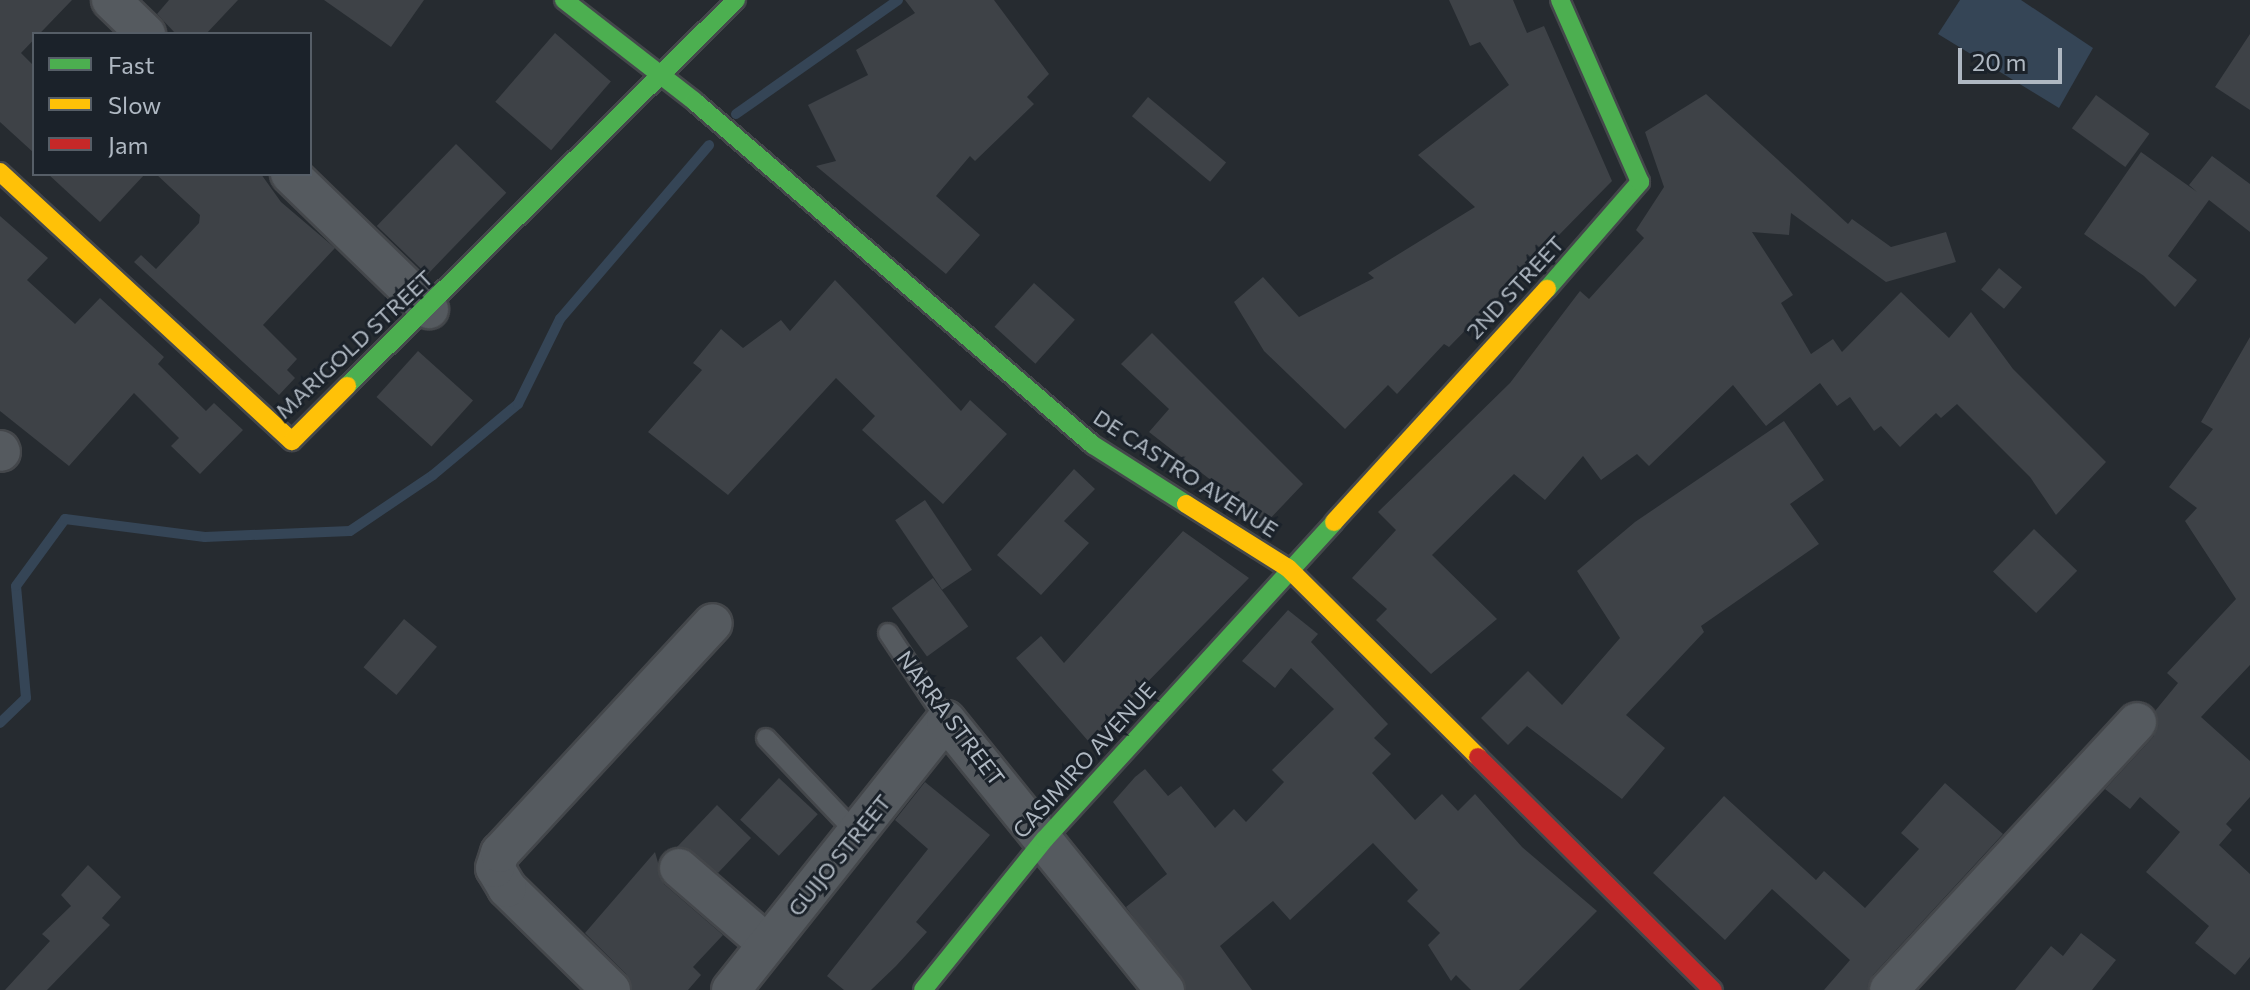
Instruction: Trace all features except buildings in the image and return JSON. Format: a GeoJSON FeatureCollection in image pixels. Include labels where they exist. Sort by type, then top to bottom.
{"type":"FeatureCollection","features":[{"type":"Feature","properties":{"kind":"street"},"geometry":{"type":"LineString","coordinates":[[111,0],[144,32]]}},
{"type":"Feature","properties":{"kind":"street","name":"DE CASTRO AVENUE"},"geometry":{"type":"LineString","coordinates":[[564,0],[659,72],[1093,445],[1288,568],[1713,990]]}},
{"type":"Feature","properties":{"kind":"street","name":"MARIGOLD STREET"},"geometry":{"type":"LineString","coordinates":[[0,172],[292,441],[429,309],[659,72],[736,0]]}},
{"type":"Feature","properties":{"kind":"street","name":"2ND STREET"},"geometry":{"type":"LineString","coordinates":[[1288,568],[1638,190],[1640,182],[1560,0]]}},
{"type":"Feature","properties":{"kind":"street"},"geometry":{"type":"LineString","coordinates":[[292,176],[429,309]]}},
{"type":"Feature","properties":{"kind":"street","name":"CASIMIRO AVENUE"},"geometry":{"type":"LineString","coordinates":[[923,990],[1045,839],[1288,568]]}},
{"type":"Feature","properties":{"kind":"street"},"geometry":{"type":"LineString","coordinates":[[611,990],[507,888],[495,868],[500,853],[713,623]]}},
{"type":"Feature","properties":{"kind":"street","name":"NARRA STREET"},"geometry":{"type":"LineString","coordinates":[[946,720],[1045,839],[1149,983]]}},
{"type":"Feature","properties":{"kind":"street","name":"GUIJO STREET"},"geometry":{"type":"LineString","coordinates":[[731,990],[946,720]]}},
{"type":"Feature","properties":{"kind":"street"},"geometry":{"type":"LineString","coordinates":[[1889,990],[2137,722]]}},
{"type":"Feature","properties":{"kind":"street"},"geometry":{"type":"LineString","coordinates":[[679,868],[767,944]]}},
{"type":"Feature","properties":{"kind":"lane","name":"NARRA STREET"},"geometry":{"type":"LineString","coordinates":[[888,633],[946,720]]}},
{"type":"Feature","properties":{"kind":"lane"},"geometry":{"type":"LineString","coordinates":[[766,738],[856,833]]}},
{"type":"Feature","properties":{"kind":"water"},"geometry":{"type":"Polygon","coordinates":[[[1960,0],[2021,0],[2093,48],[2059,108],[1938,34],[1960,0]]]}},
{"type":"Feature","properties":{"kind":"waterway"},"geometry":{"type":"LineString","coordinates":[[736,114],[898,0]]}},
{"type":"Feature","properties":{"kind":"waterway"},"geometry":{"type":"LineString","coordinates":[[0,723],[26,698],[16,586],[65,519],[205,537],[350,531],[433,475],[518,404],[560,319],[709,145]]}},
{"type":"Feature","properties":{"kind":"traffic: fast"},"geometry":{"type":"LineString","coordinates":[[564,0],[694,101],[1093,445],[1186,504]]}},
{"type":"Feature","properties":{"kind":"traffic: fast"},"geometry":{"type":"LineString","coordinates":[[347,386],[736,0]]}},
{"type":"Feature","properties":{"kind":"traffic: fast"},"geometry":{"type":"LineString","coordinates":[[1547,289],[1640,182],[1560,0]]}},
{"type":"Feature","properties":{"kind":"traffic: fast"},"geometry":{"type":"LineString","coordinates":[[923,990],[1045,839],[1334,522]]}},
{"type":"Feature","properties":{"kind":"traffic: slow"},"geometry":{"type":"LineString","coordinates":[[0,172],[292,441],[347,386]]}},
{"type":"Feature","properties":{"kind":"traffic: slow"},"geometry":{"type":"LineString","coordinates":[[1334,522],[1547,289]]}},
{"type":"Feature","properties":{"kind":"traffic: slow"},"geometry":{"type":"LineString","coordinates":[[1186,504],[1288,568],[1478,757]]}},
{"type":"Feature","properties":{"kind":"traffic: jam"},"geometry":{"type":"LineString","coordinates":[[1478,757],[1713,990]]}}]}
